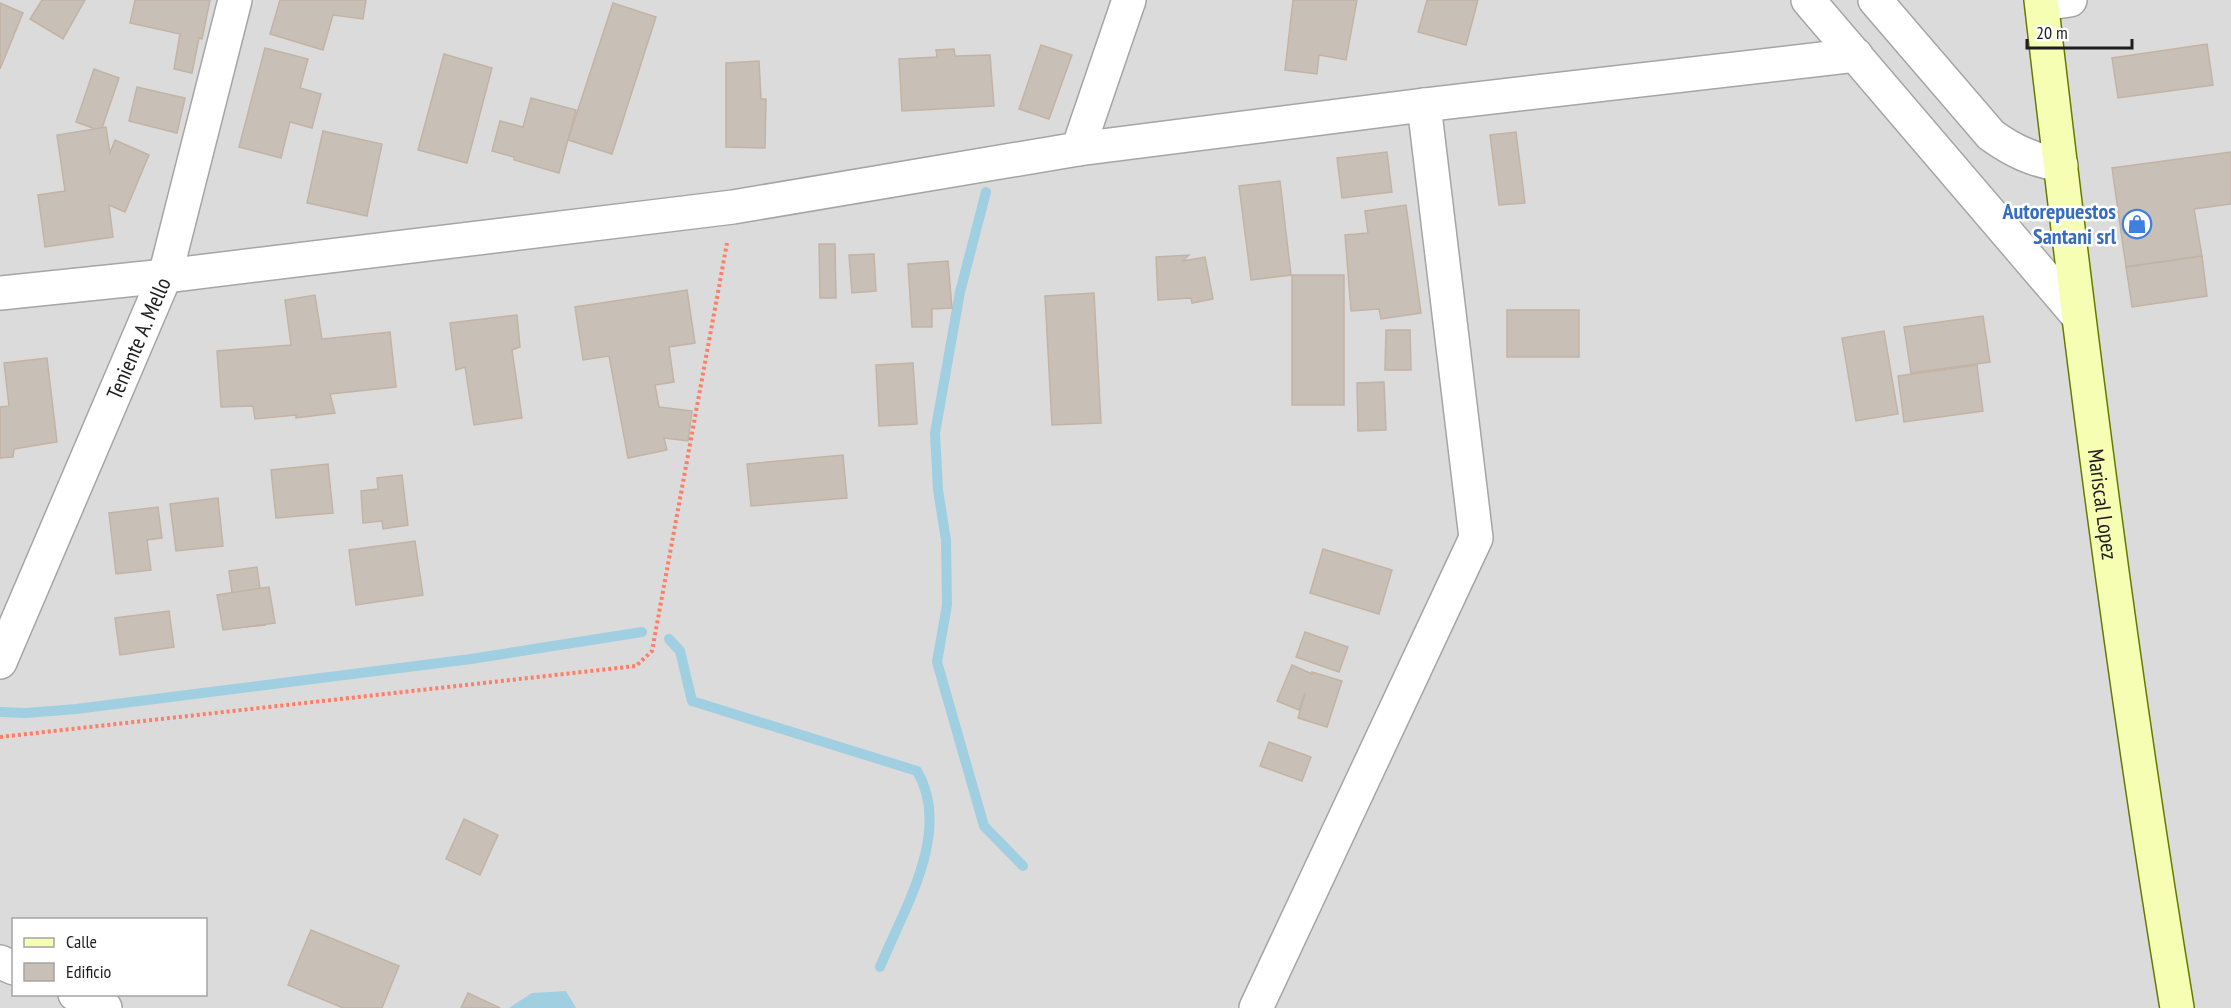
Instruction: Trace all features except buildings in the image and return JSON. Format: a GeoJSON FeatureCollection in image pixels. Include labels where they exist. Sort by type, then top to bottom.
{"type":"FeatureCollection","features":[{"type":"Feature","properties":{"kind":"main road","name":"Mariscal Lopez"},"geometry":{"type":"LineString","coordinates":[[2051,2],[2061,165],[2078,316],[2143,800],[2177,1008]]}},
{"type":"Feature","properties":{"kind":"street","name":"Teniente A. Mello"},"geometry":{"type":"LineString","coordinates":[[0,662],[165,276],[235,0]]}},
{"type":"Feature","properties":{"kind":"street"},"geometry":{"type":"LineString","coordinates":[[1078,149],[1129,0]]}},
{"type":"Feature","properties":{"kind":"street"},"geometry":{"type":"LineString","coordinates":[[1808,0],[2078,316]]}},
{"type":"Feature","properties":{"kind":"street"},"geometry":{"type":"LineString","coordinates":[[1875,0],[1991,135],[2012,150],[2031,159],[2061,165]]}},
{"type":"Feature","properties":{"kind":"street"},"geometry":{"type":"LineString","coordinates":[[0,293],[165,276],[734,207],[1078,149],[1424,105],[1856,55]]}},
{"type":"Feature","properties":{"kind":"street"},"geometry":{"type":"LineString","coordinates":[[1256,1008],[1476,538],[1424,105]]}},
{"type":"Feature","properties":{"kind":"street"},"geometry":{"type":"LineString","coordinates":[[79,996],[105,1008]]}},
{"type":"Feature","properties":{"kind":"path"},"geometry":{"type":"LineString","coordinates":[[0,737],[636,666],[652,651],[734,207]]}},
{"type":"Feature","properties":{"kind":"shaded area"},"geometry":{"type":"Polygon","coordinates":[[[0,0],[2231,0],[2231,1008],[0,1008],[0,0]]]}},
{"type":"Feature","properties":{"kind":"water"},"geometry":{"type":"Polygon","coordinates":[[[566,991],[576,1008],[509,1008],[532,993],[566,991]]]}},
{"type":"Feature","properties":{"kind":"waterway"},"geometry":{"type":"LineString","coordinates":[[986,192],[960,292],[935,433],[938,490],[946,540],[947,605],[937,662],[984,826],[1023,866]]}},
{"type":"Feature","properties":{"kind":"waterway"},"geometry":{"type":"LineString","coordinates":[[0,712],[26,713],[76,709],[471,659],[642,632]]}},
{"type":"Feature","properties":{"kind":"waterway"},"geometry":{"type":"LineString","coordinates":[[669,639],[680,651],[692,701],[917,771],[927,795],[930,819],[927,845],[911,896],[880,967]]}},
{"type":"Feature","properties":{"kind":"place","name":"Autorepuestos Santani srl"},"geometry":{"type":"Point","coordinates":[2137,224]}}]}
